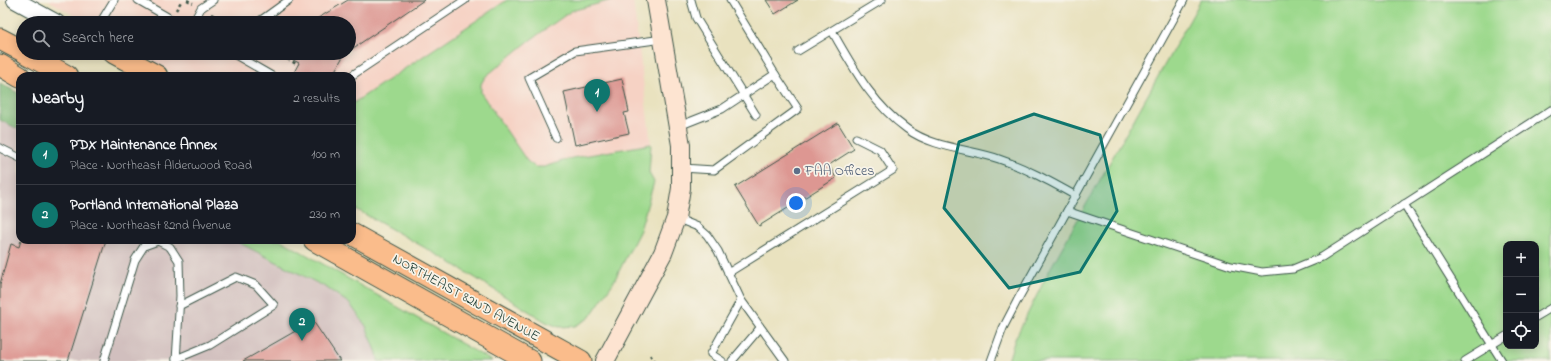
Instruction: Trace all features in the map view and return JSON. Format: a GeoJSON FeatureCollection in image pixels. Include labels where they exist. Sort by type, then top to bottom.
{"type":"FeatureCollection","features":[{"type":"Feature","properties":{"kind":"main road"},"geometry":{"type":"LineString","coordinates":[[605,361],[655,272],[666,248],[676,218],[681,188],[682,168],[678,126],[656,0]]}},
{"type":"Feature","properties":{"kind":"main road"},"geometry":{"type":"LineString","coordinates":[[0,39],[16,47]]}},
{"type":"Feature","properties":{"kind":"main road"},"geometry":{"type":"LineString","coordinates":[[38,60],[60,72]]}},
{"type":"Feature","properties":{"kind":"main road"},"geometry":{"type":"LineString","coordinates":[[127,60],[150,72]]}},
{"type":"Feature","properties":{"kind":"main road"},"geometry":{"type":"LineString","coordinates":[[0,66],[16,75]]}},
{"type":"Feature","properties":{"kind":"main road","name":"NORTHEAST 82ND AVENUE"},"geometry":{"type":"LineString","coordinates":[[360,239],[581,361]]}},
{"type":"Feature","properties":{"kind":"main road","name":"NORTHEAST 82ND AVENUE"},"geometry":{"type":"LineString","coordinates":[[321,244],[530,361]]}},
{"type":"Feature","properties":{"kind":"main road"},"geometry":{"type":"LineString","coordinates":[[466,325],[501,361]]}},
{"type":"Feature","properties":{"kind":"street"},"geometry":{"type":"LineString","coordinates":[[15,0],[34,7],[47,16]]}},
{"type":"Feature","properties":{"kind":"lane"},"geometry":{"type":"LineString","coordinates":[[104,16],[114,0]]}},
{"type":"Feature","properties":{"kind":"lane"},"geometry":{"type":"LineString","coordinates":[[138,0],[166,16]]}},
{"type":"Feature","properties":{"kind":"lane"},"geometry":{"type":"LineString","coordinates":[[197,16],[201,8],[213,0]]}},
{"type":"Feature","properties":{"kind":"lane"},"geometry":{"type":"LineString","coordinates":[[267,16],[289,0]]}},
{"type":"Feature","properties":{"kind":"lane"},"geometry":{"type":"LineString","coordinates":[[356,73],[465,0]]}},
{"type":"Feature","properties":{"kind":"lane"},"geometry":{"type":"LineString","coordinates":[[691,0],[696,18],[756,115]]}},
{"type":"Feature","properties":{"kind":"lane"},"geometry":{"type":"LineString","coordinates":[[682,168],[714,170],[798,109],[730,0]]}},
{"type":"Feature","properties":{"kind":"lane"},"geometry":{"type":"LineString","coordinates":[[798,51],[882,0]]}},
{"type":"Feature","properties":{"kind":"lane"},"geometry":{"type":"LineString","coordinates":[[991,361],[1003,328],[1184,0]]}},
{"type":"Feature","properties":{"kind":"lane"},"geometry":{"type":"LineString","coordinates":[[832,31],[864,86],[880,106],[908,130],[935,142],[999,158],[1026,169],[1076,196]]}},
{"type":"Feature","properties":{"kind":"lane"},"geometry":{"type":"LineString","coordinates":[[556,138],[529,78],[575,51],[664,39]]}},
{"type":"Feature","properties":{"kind":"lane"},"geometry":{"type":"LineString","coordinates":[[245,60],[265,72]]}},
{"type":"Feature","properties":{"kind":"lane"},"geometry":{"type":"LineString","coordinates":[[678,126],[722,109],[775,74]]}},
{"type":"Feature","properties":{"kind":"lane"},"geometry":{"type":"LineString","coordinates":[[1067,211],[1231,266],[1262,272],[1293,269],[1322,257],[1551,110]]}},
{"type":"Feature","properties":{"kind":"lane"},"geometry":{"type":"LineString","coordinates":[[728,273],[893,170],[880,150],[856,138]]}},
{"type":"Feature","properties":{"kind":"lane"},"geometry":{"type":"LineString","coordinates":[[0,148],[16,156]]}},
{"type":"Feature","properties":{"kind":"lane"},"geometry":{"type":"LineString","coordinates":[[1404,204],[1502,361]]}},
{"type":"Feature","properties":{"kind":"lane"},"geometry":{"type":"LineString","coordinates":[[676,218],[698,227],[706,235],[718,251],[741,300],[785,361]]}},
{"type":"Feature","properties":{"kind":"lane"},"geometry":{"type":"LineString","coordinates":[[104,361],[135,260],[144,246],[150,244]]}},
{"type":"Feature","properties":{"kind":"lane"},"geometry":{"type":"LineString","coordinates":[[164,244],[170,247],[179,261],[179,306],[176,360],[210,345],[274,305],[256,284],[236,276],[179,306]]}},
{"type":"Feature","properties":{"kind":"lane"},"geometry":{"type":"LineString","coordinates":[[722,361],[711,354],[741,300]]}},
{"type":"Feature","properties":{"kind":"lane"},"geometry":{"type":"LineString","coordinates":[[1539,315],[1551,308]]}},
{"type":"Feature","properties":{"kind":"lane"},"geometry":{"type":"LineString","coordinates":[[732,361],[760,328]]}},
{"type":"Feature","properties":{"kind":"lane"},"geometry":{"type":"LineString","coordinates":[[1465,361],[1503,338]]}},
{"type":"Feature","properties":{"kind":"path"},"geometry":{"type":"LineString","coordinates":[[290,60],[298,64]]}},
{"type":"Feature","properties":{"kind":"path"},"geometry":{"type":"LineString","coordinates":[[650,355],[655,361]]}},
{"type":"Feature","properties":{"kind":"highlighted area"},"geometry":{"type":"Polygon","coordinates":[[[1034,114],[1100,135],[1117,211],[1080,272],[1009,288],[944,208],[959,142],[1034,114]]]}},
{"type":"Feature","properties":{"kind":"shaded area"},"geometry":{"type":"Polygon","coordinates":[[[48,0],[507,0],[356,101],[356,72],[169,72],[150,60],[356,60],[356,16],[75,16],[48,0]]]}},
{"type":"Feature","properties":{"kind":"shaded area"},"geometry":{"type":"Polygon","coordinates":[[[612,0],[633,0],[651,144],[572,158],[544,167],[535,167],[527,161],[481,93],[481,84],[485,77],[529,41],[571,11],[612,0]]]}},
{"type":"Feature","properties":{"kind":"shaded area"},"geometry":{"type":"Polygon","coordinates":[[[0,120],[16,128],[16,244],[242,244],[327,288],[350,304],[366,326],[377,353],[378,361],[0,361],[0,120]]]}},
{"type":"Feature","properties":{"kind":"green space"},"geometry":{"type":"Polygon","coordinates":[[[507,0],[612,0],[571,11],[529,41],[485,77],[481,84],[481,93],[527,161],[535,167],[544,167],[572,158],[651,144],[649,173],[654,182],[640,230],[613,283],[589,318],[575,326],[559,327],[546,322],[445,259],[356,209],[356,101],[507,0]]]}},
{"type":"Feature","properties":{"kind":"green space"},"geometry":{"type":"Polygon","coordinates":[[[1201,0],[1551,0],[1551,361],[1008,361],[1015,339],[1050,269],[1201,0]]]}},
{"type":"Feature","properties":{"kind":"green space"},"geometry":{"type":"Polygon","coordinates":[[[0,83],[16,92],[16,128],[0,120],[0,83]]]}},
{"type":"Feature","properties":{"kind":"green space"},"geometry":{"type":"Polygon","coordinates":[[[242,244],[288,244],[492,361],[378,361],[377,353],[366,326],[350,304],[327,288],[242,244]]]}},
{"type":"Feature","properties":{"kind":"building"},"geometry":{"type":"Polygon","coordinates":[[[348,0],[424,0],[356,46],[356,16],[322,16],[348,0]]]}},
{"type":"Feature","properties":{"kind":"building"},"geometry":{"type":"Polygon","coordinates":[[[766,0],[798,0],[775,14],[766,0]]]}},
{"type":"Feature","properties":{"kind":"building"},"geometry":{"type":"Polygon","coordinates":[[[293,60],[341,60],[334,72],[294,72],[299,63],[293,60]]]}},
{"type":"Feature","properties":{"kind":"building"},"geometry":{"type":"Polygon","coordinates":[[[622,79],[629,112],[624,113],[629,133],[575,145],[564,92],[622,79]]]}},
{"type":"Feature","properties":{"kind":"building","name":"FAA Offices"},"geometry":{"type":"Polygon","coordinates":[[[838,123],[854,149],[829,165],[836,178],[759,226],[735,187],[838,123]]]}},
{"type":"Feature","properties":{"kind":"building"},"geometry":{"type":"Polygon","coordinates":[[[11,244],[19,247],[20,244],[105,244],[68,361],[0,361],[0,284],[11,244]]]}},
{"type":"Feature","properties":{"kind":"building"},"geometry":{"type":"Polygon","coordinates":[[[313,321],[340,361],[243,361],[313,321]]]}},
{"type":"Feature","properties":{"kind":"place","name":"PDX Maintenance Annex"},"geometry":{"type":"Point","coordinates":[597,112]}},
{"type":"Feature","properties":{"kind":"place","name":"FAA Offices"},"geometry":{"type":"Point","coordinates":[797,171]}},
{"type":"Feature","properties":{"kind":"place","name":"Portland International Plaza"},"geometry":{"type":"Point","coordinates":[302,341]}}]}
